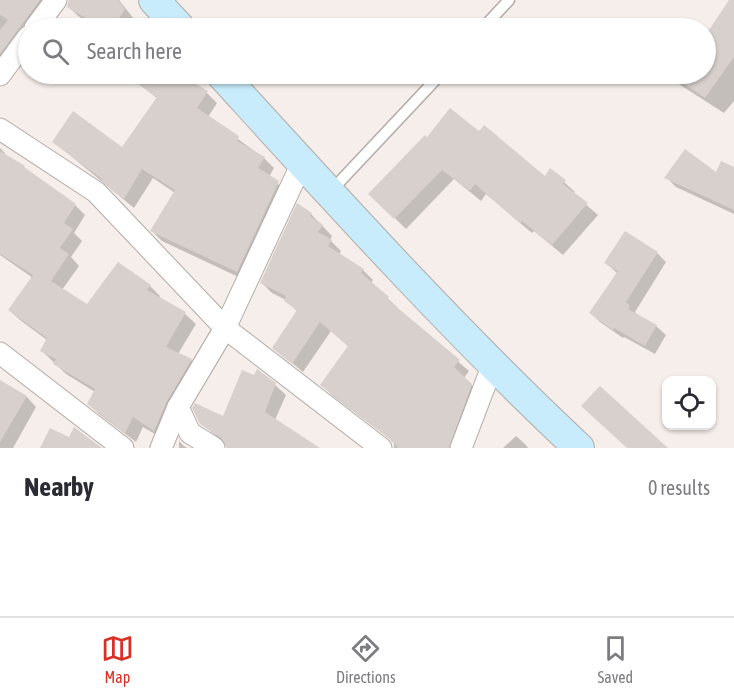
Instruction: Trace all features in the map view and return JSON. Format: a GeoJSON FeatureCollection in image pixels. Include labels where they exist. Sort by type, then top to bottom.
{"type":"FeatureCollection","features":[{"type":"Feature","properties":{"kind":"street"},"geometry":{"type":"LineString","coordinates":[[43,18],[57,0]]}},
{"type":"Feature","properties":{"kind":"street"},"geometry":{"type":"LineString","coordinates":[[154,0],[171,18]]}},
{"type":"Feature","properties":{"kind":"street"},"geometry":{"type":"LineString","coordinates":[[0,75],[18,51]]}},
{"type":"Feature","properties":{"kind":"street"},"geometry":{"type":"LineString","coordinates":[[230,84],[493,364],[579,448]]}},
{"type":"Feature","properties":{"kind":"street"},"geometry":{"type":"LineString","coordinates":[[0,129],[96,192],[225,328],[381,448]]}},
{"type":"Feature","properties":{"kind":"street"},"geometry":{"type":"LineString","coordinates":[[161,448],[178,407],[225,328],[302,163]]}},
{"type":"Feature","properties":{"kind":"street"},"geometry":{"type":"LineString","coordinates":[[0,353],[123,448]]}},
{"type":"Feature","properties":{"kind":"street"},"geometry":{"type":"LineString","coordinates":[[461,448],[493,364]]}},
{"type":"Feature","properties":{"kind":"street"},"geometry":{"type":"LineString","coordinates":[[178,407],[190,433],[214,448]]}},
{"type":"Feature","properties":{"kind":"lane"},"geometry":{"type":"LineString","coordinates":[[493,18],[510,0]]}},
{"type":"Feature","properties":{"kind":"lane"},"geometry":{"type":"LineString","coordinates":[[330,192],[432,84]]}},
{"type":"Feature","properties":{"kind":"building"},"geometry":{"type":"Polygon","coordinates":[[[0,0],[40,0],[27,18],[18,18],[18,30],[0,54],[0,30],[8,20],[0,15],[0,0]]]}},
{"type":"Feature","properties":{"kind":"building"},"geometry":{"type":"Polygon","coordinates":[[[69,0],[118,0],[125,9],[119,18],[85,18],[67,7],[69,0]]]}},
{"type":"Feature","properties":{"kind":"building"},"geometry":{"type":"Polygon","coordinates":[[[729,0],[734,0],[734,57],[716,82],[716,20],[729,0]]]}},
{"type":"Feature","properties":{"kind":"building"},"geometry":{"type":"Polygon","coordinates":[[[139,84],[196,84],[208,91],[197,108],[239,136],[237,141],[265,157],[258,168],[279,181],[237,272],[150,231],[175,190],[142,169],[124,199],[102,179],[52,142],[73,111],[122,147],[157,97],[139,84]]]}},
{"type":"Feature","properties":{"kind":"building"},"geometry":{"type":"Polygon","coordinates":[[[685,84],[715,84],[705,98],[685,84]]]}},
{"type":"Feature","properties":{"kind":"building"},"geometry":{"type":"Polygon","coordinates":[[[450,108],[479,131],[484,125],[545,176],[550,168],[566,180],[563,184],[588,203],[552,245],[522,221],[520,223],[475,184],[470,191],[442,170],[394,219],[368,194],[425,135],[427,137],[450,108]]]}},
{"type":"Feature","properties":{"kind":"building"},"geometry":{"type":"Polygon","coordinates":[[[685,149],[716,172],[721,161],[734,167],[734,210],[664,178],[685,149]]]}},
{"type":"Feature","properties":{"kind":"building"},"geometry":{"type":"Polygon","coordinates":[[[0,151],[25,166],[76,204],[64,223],[73,229],[60,248],[69,254],[51,281],[87,304],[118,262],[151,285],[147,290],[186,312],[166,347],[192,359],[167,401],[154,431],[133,417],[125,433],[87,404],[95,389],[53,364],[56,359],[40,351],[47,338],[8,310],[33,275],[0,254],[0,151]]]}},
{"type":"Feature","properties":{"kind":"building"},"geometry":{"type":"Polygon","coordinates":[[[297,203],[312,213],[310,216],[323,225],[318,232],[332,240],[328,246],[364,269],[361,273],[389,297],[387,299],[460,360],[454,367],[472,384],[449,448],[398,448],[389,438],[320,385],[348,346],[320,322],[292,364],[272,348],[297,310],[284,301],[286,296],[260,283],[297,203]]]}},
{"type":"Feature","properties":{"kind":"building"},"geometry":{"type":"Polygon","coordinates":[[[625,231],[658,252],[626,302],[630,306],[628,309],[657,325],[645,346],[614,328],[613,330],[589,313],[618,271],[604,263],[625,231]]]}},
{"type":"Feature","properties":{"kind":"building"},"geometry":{"type":"Polygon","coordinates":[[[257,369],[276,383],[265,412],[320,448],[227,448],[221,438],[200,424],[192,408],[195,403],[223,416],[242,370],[254,375],[257,369]]]}},
{"type":"Feature","properties":{"kind":"building"},"geometry":{"type":"Polygon","coordinates":[[[0,380],[27,396],[0,442],[0,380]]]}},
{"type":"Feature","properties":{"kind":"building"},"geometry":{"type":"Polygon","coordinates":[[[600,386],[668,448],[627,448],[581,406],[600,386]]]}},
{"type":"Feature","properties":{"kind":"building"},"geometry":{"type":"Polygon","coordinates":[[[74,427],[102,448],[40,448],[50,428],[69,437],[74,427]]]}}]}
